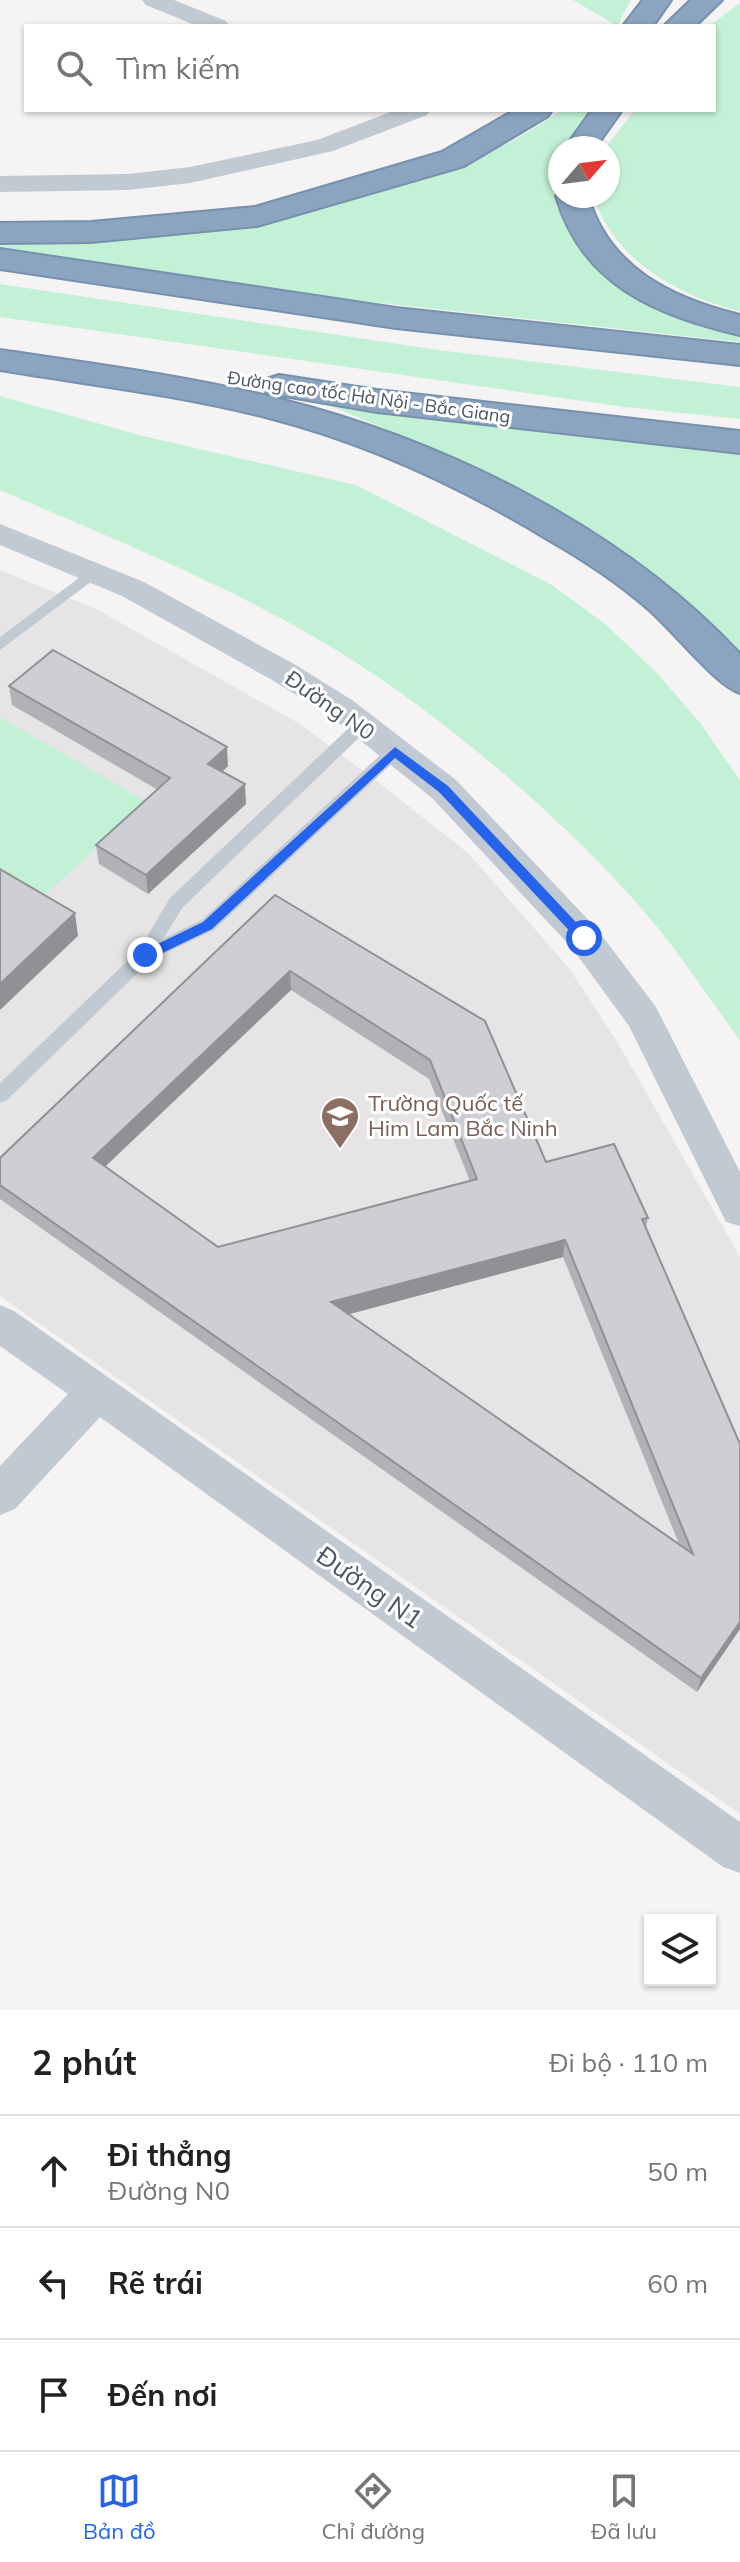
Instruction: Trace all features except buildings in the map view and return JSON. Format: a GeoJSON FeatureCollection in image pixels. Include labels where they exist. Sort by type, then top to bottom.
{"type":"FeatureCollection","features":[{"type":"Feature","properties":{"kind":"highway"},"geometry":{"type":"LineString","coordinates":[[639,24],[657,0]]}},
{"type":"Feature","properties":{"kind":"highway"},"geometry":{"type":"LineString","coordinates":[[680,24],[708,0]]}},
{"type":"Feature","properties":{"kind":"highway"},"geometry":{"type":"LineString","coordinates":[[0,233],[91,232],[257,216],[453,159],[534,112]]}},
{"type":"Feature","properties":{"kind":"highway"},"geometry":{"type":"LineString","coordinates":[[589,136],[606,112]]}},
{"type":"Feature","properties":{"kind":"highway"},"geometry":{"type":"LineString","coordinates":[[577,208],[587,235],[630,280],[692,311],[740,325]]}},
{"type":"Feature","properties":{"kind":"highway"},"geometry":{"type":"LineString","coordinates":[[0,259],[396,318],[740,355]]}},
{"type":"Feature","properties":{"kind":"highway","name":"Đường cao tốc Hà Nội - Bắc Giang"},"geometry":{"type":"LineString","coordinates":[[0,343],[377,401],[740,442]]}},
{"type":"Feature","properties":{"kind":"highway"},"geometry":{"type":"LineString","coordinates":[[0,360],[268,407],[340,428],[428,462],[552,526],[630,575],[703,638],[740,679]]}},
{"type":"Feature","properties":{"kind":"street"},"geometry":{"type":"LineString","coordinates":[[154,0],[213,24]]}},
{"type":"Feature","properties":{"kind":"street"},"geometry":{"type":"LineString","coordinates":[[0,184],[128,182],[190,175],[324,146],[412,112]]}},
{"type":"Feature","properties":{"kind":"street","name":"Đường N0"},"geometry":{"type":"LineString","coordinates":[[0,534],[133,589],[283,672],[362,725],[444,789],[584,938],[643,1017],[740,1210]]}},
{"type":"Feature","properties":{"kind":"street","name":"Đường N1"},"geometry":{"type":"LineString","coordinates":[[0,1323],[740,1850]]}},
{"type":"Feature","properties":{"kind":"street"},"geometry":{"type":"LineString","coordinates":[[0,1495],[96,1393]]}},
{"type":"Feature","properties":{"kind":"lane"},"geometry":{"type":"LineString","coordinates":[[0,645],[95,571]]}},
{"type":"Feature","properties":{"kind":"lane"},"geometry":{"type":"LineString","coordinates":[[0,1095],[145,955],[176,903],[362,725]]}},
{"type":"Feature","properties":{"kind":"lane"},"geometry":{"type":"LineString","coordinates":[[145,955],[208,925],[395,751]]}},
{"type":"Feature","properties":{"kind":"shaded area","name":"Trường Quốc tế Him Lam Bắc Ninh"},"geometry":{"type":"Polygon","coordinates":[[[0,570],[98,610],[300,724],[378,782],[469,854],[569,968],[618,1043],[740,1257],[740,1814],[0,1296],[0,570]]]}},
{"type":"Feature","properties":{"kind":"green space"},"geometry":{"type":"Polygon","coordinates":[[[573,0],[631,0],[618,24],[573,0]]]}},
{"type":"Feature","properties":{"kind":"green space"},"geometry":{"type":"Polygon","coordinates":[[[740,3],[740,311],[694,296],[651,272],[616,239],[599,208],[620,208],[620,136],[614,136],[633,112],[716,112],[716,24],[712,24],[740,3]]]}},
{"type":"Feature","properties":{"kind":"green space"},"geometry":{"type":"Polygon","coordinates":[[[560,112],[597,112],[579,136],[548,136],[548,208],[561,208],[568,229],[588,254],[740,333],[740,342],[289,293],[0,250],[0,242],[288,216],[352,200],[475,159],[560,112]]]}},
{"type":"Feature","properties":{"kind":"green space"},"geometry":{"type":"Polygon","coordinates":[[[0,284],[438,350],[740,387],[740,419],[625,407],[0,317],[0,284]]]}},
{"type":"Feature","properties":{"kind":"green space"},"geometry":{"type":"Polygon","coordinates":[[[0,396],[143,436],[356,485],[550,584],[604,623],[657,673],[700,723],[740,780],[740,1040],[668,941],[609,873],[535,801],[411,700],[328,645],[248,601],[167,562],[0,490],[0,396]]]}},
{"type":"Feature","properties":{"kind":"green space"},"geometry":{"type":"Polygon","coordinates":[[[324,403],[740,455],[740,655],[697,611],[650,572],[600,537],[493,478],[324,403]]]}},
{"type":"Feature","properties":{"kind":"green space"},"geometry":{"type":"Polygon","coordinates":[[[0,717],[147,802],[37,902],[0,879],[0,717]]]}},
{"type":"Feature","properties":{"kind":"place","name":"Trường Quốc tế Him Lam Bắc Ninh"},"geometry":{"type":"Point","coordinates":[340,1150]}},
{"type":"Feature","properties":{"kind":"route"},"geometry":{"type":"LineString","coordinates":[[145,955],[208,925],[395,751],[444,789],[584,938]]}}]}
